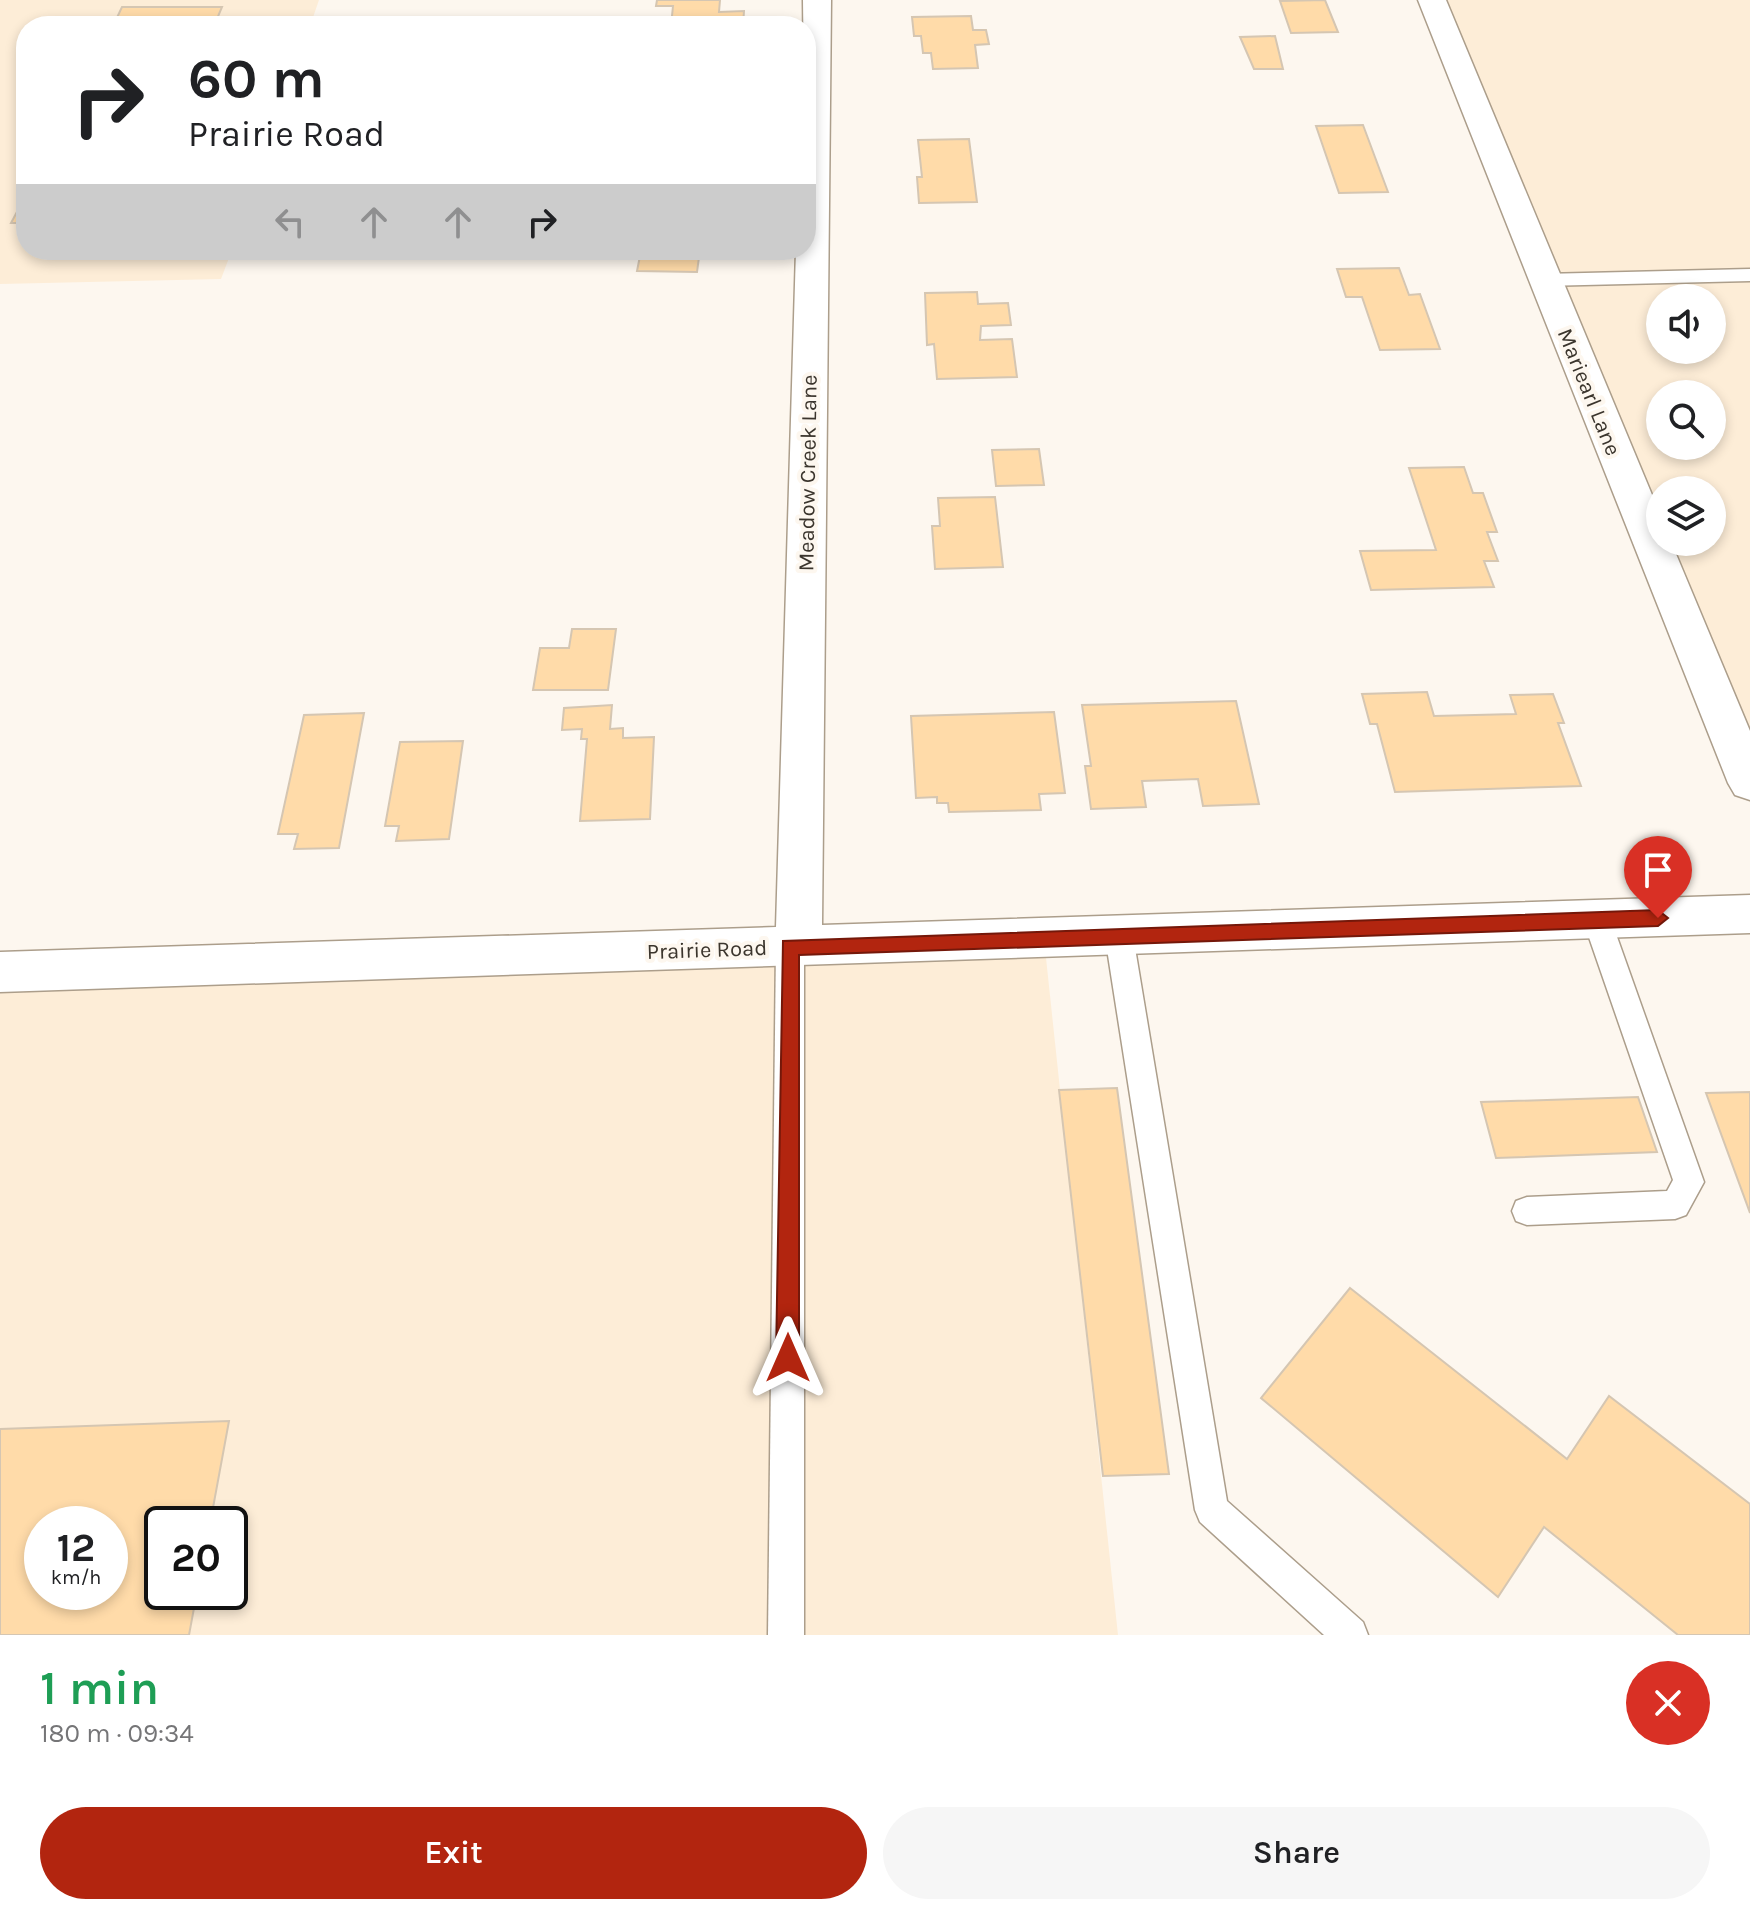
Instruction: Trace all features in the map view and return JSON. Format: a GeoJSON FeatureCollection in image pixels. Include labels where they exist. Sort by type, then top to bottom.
{"type":"FeatureCollection","features":[{"type":"Feature","properties":{"kind":"street","name":"Meadow Creek Lane"},"geometry":{"type":"LineString","coordinates":[[816,41],[817,0]]}},
{"type":"Feature","properties":{"kind":"street","name":"Mariearl Lane"},"geometry":{"type":"LineString","coordinates":[[1432,0],[1543,280],[1750,783]]}},
{"type":"Feature","properties":{"kind":"street","name":"Meadow Creek Lane"},"geometry":{"type":"LineString","coordinates":[[794,947],[811,260]]}},
{"type":"Feature","properties":{"kind":"street","name":"Prairie Road"},"geometry":{"type":"LineString","coordinates":[[0,972],[1750,914]]}},
{"type":"Feature","properties":{"kind":"lane"},"geometry":{"type":"LineString","coordinates":[[1543,280],[1750,275]]}},
{"type":"Feature","properties":{"kind":"lane"},"geometry":{"type":"LineString","coordinates":[[1527,1211],[1675,1205],[1689,1182],[1597,920]]}},
{"type":"Feature","properties":{"kind":"lane"},"geometry":{"type":"LineString","coordinates":[[1119,936],[1212,1510],[1350,1635]]}},
{"type":"Feature","properties":{"kind":"lane"},"geometry":{"type":"LineString","coordinates":[[786,1635],[794,947]]}},
{"type":"Feature","properties":{"kind":"shaded area"},"geometry":{"type":"Polygon","coordinates":[[[0,0],[319,0],[313,16],[16,16],[16,260],[228,260],[221,279],[0,284],[0,0]]]}},
{"type":"Feature","properties":{"kind":"shaded area"},"geometry":{"type":"Polygon","coordinates":[[[1443,0],[1750,0],[1750,745],[1672,556],[1726,556],[1726,476],[1646,476],[1646,493],[1443,0]]]}},
{"type":"Feature","properties":{"kind":"shaded area"},"geometry":{"type":"Polygon","coordinates":[[[1044,939],[1118,1635],[0,1635],[0,972],[1044,939]]]}},
{"type":"Feature","properties":{"kind":"building"},"geometry":{"type":"Polygon","coordinates":[[[657,0],[720,0],[719,12],[744,11],[744,16],[672,16],[673,6],[656,6],[657,0]]]}},
{"type":"Feature","properties":{"kind":"building"},"geometry":{"type":"Polygon","coordinates":[[[1325,0],[1338,32],[1291,33],[1280,1],[1325,0]]]}},
{"type":"Feature","properties":{"kind":"building"},"geometry":{"type":"Polygon","coordinates":[[[122,7],[222,7],[218,16],[118,16],[122,7]]]}},
{"type":"Feature","properties":{"kind":"building"},"geometry":{"type":"Polygon","coordinates":[[[971,16],[973,30],[986,30],[989,44],[975,45],[978,68],[933,69],[931,53],[923,53],[921,36],[914,36],[912,17],[971,16]]]}},
{"type":"Feature","properties":{"kind":"building"},"geometry":{"type":"Polygon","coordinates":[[[1275,36],[1283,69],[1254,69],[1240,37],[1275,36]]]}},
{"type":"Feature","properties":{"kind":"building"},"geometry":{"type":"Polygon","coordinates":[[[1363,125],[1388,192],[1339,193],[1316,126],[1363,125]]]}},
{"type":"Feature","properties":{"kind":"building"},"geometry":{"type":"Polygon","coordinates":[[[969,139],[977,202],[919,203],[917,177],[922,177],[918,140],[969,139]]]}},
{"type":"Feature","properties":{"kind":"building"},"geometry":{"type":"Polygon","coordinates":[[[639,260],[699,260],[697,272],[637,271],[639,260]]]}},
{"type":"Feature","properties":{"kind":"building"},"geometry":{"type":"Polygon","coordinates":[[[1399,268],[1409,295],[1420,294],[1440,349],[1380,350],[1362,297],[1346,297],[1337,269],[1399,268]]]}},
{"type":"Feature","properties":{"kind":"building"},"geometry":{"type":"Polygon","coordinates":[[[977,292],[978,304],[1008,303],[1011,325],[981,326],[980,340],[1012,339],[1017,377],[937,379],[934,344],[927,345],[925,293],[977,292]]]}},
{"type":"Feature","properties":{"kind":"building"},"geometry":{"type":"Polygon","coordinates":[[[1039,449],[1044,485],[996,486],[992,450],[1039,449]]]}},
{"type":"Feature","properties":{"kind":"building"},"geometry":{"type":"Polygon","coordinates":[[[1464,467],[1473,493],[1483,493],[1497,532],[1487,532],[1498,561],[1484,561],[1494,587],[1371,590],[1360,551],[1436,550],[1409,468],[1464,467]]]}},
{"type":"Feature","properties":{"kind":"building"},"geometry":{"type":"Polygon","coordinates":[[[995,497],[1003,567],[935,569],[932,526],[940,526],[938,498],[995,497]]]}},
{"type":"Feature","properties":{"kind":"building"},"geometry":{"type":"Polygon","coordinates":[[[572,629],[616,629],[608,690],[533,690],[540,648],[569,648],[572,629]]]}},
{"type":"Feature","properties":{"kind":"building"},"geometry":{"type":"Polygon","coordinates":[[[1427,692],[1434,716],[1516,714],[1510,695],[1553,694],[1564,723],[1558,723],[1581,786],[1395,792],[1377,724],[1370,724],[1362,694],[1427,692]]]}},
{"type":"Feature","properties":{"kind":"building"},"geometry":{"type":"Polygon","coordinates":[[[1236,701],[1259,804],[1203,806],[1198,779],[1142,781],[1146,807],[1091,809],[1085,766],[1091,766],[1082,705],[1236,701]]]}},
{"type":"Feature","properties":{"kind":"building"},"geometry":{"type":"Polygon","coordinates":[[[612,705],[610,729],[623,728],[623,738],[654,737],[650,819],[580,821],[587,739],[581,739],[582,729],[562,730],[564,708],[612,705]]]}},
{"type":"Feature","properties":{"kind":"building"},"geometry":{"type":"Polygon","coordinates":[[[1054,712],[1065,793],[1039,794],[1041,810],[949,812],[948,803],[937,803],[937,797],[916,798],[911,716],[1054,712]]]}},
{"type":"Feature","properties":{"kind":"building"},"geometry":{"type":"Polygon","coordinates":[[[364,713],[339,848],[294,849],[298,834],[278,834],[304,715],[364,713]]]}},
{"type":"Feature","properties":{"kind":"building"},"geometry":{"type":"Polygon","coordinates":[[[463,741],[449,839],[396,841],[399,826],[385,826],[400,742],[463,741]]]}},
{"type":"Feature","properties":{"kind":"building"},"geometry":{"type":"Polygon","coordinates":[[[1117,1088],[1169,1474],[1103,1476],[1059,1090],[1117,1088]]]}},
{"type":"Feature","properties":{"kind":"building"},"geometry":{"type":"Polygon","coordinates":[[[1750,1092],[1750,1213],[1706,1093],[1750,1092]]]}},
{"type":"Feature","properties":{"kind":"building"},"geometry":{"type":"Polygon","coordinates":[[[1638,1097],[1657,1152],[1496,1158],[1481,1102],[1638,1097]]]}},
{"type":"Feature","properties":{"kind":"building"},"geometry":{"type":"Polygon","coordinates":[[[1350,1288],[1567,1459],[1609,1396],[1750,1504],[1750,1635],[1678,1635],[1544,1527],[1498,1597],[1261,1398],[1350,1288]]]}},
{"type":"Feature","properties":{"kind":"building"},"geometry":{"type":"Polygon","coordinates":[[[229,1421],[213,1506],[144,1506],[144,1610],[194,1610],[189,1635],[0,1635],[0,1429],[229,1421]]]}},
{"type":"Feature","properties":{"kind":"route"},"geometry":{"type":"LineString","coordinates":[[788,1358],[790,947],[1658,918]]}}]}
